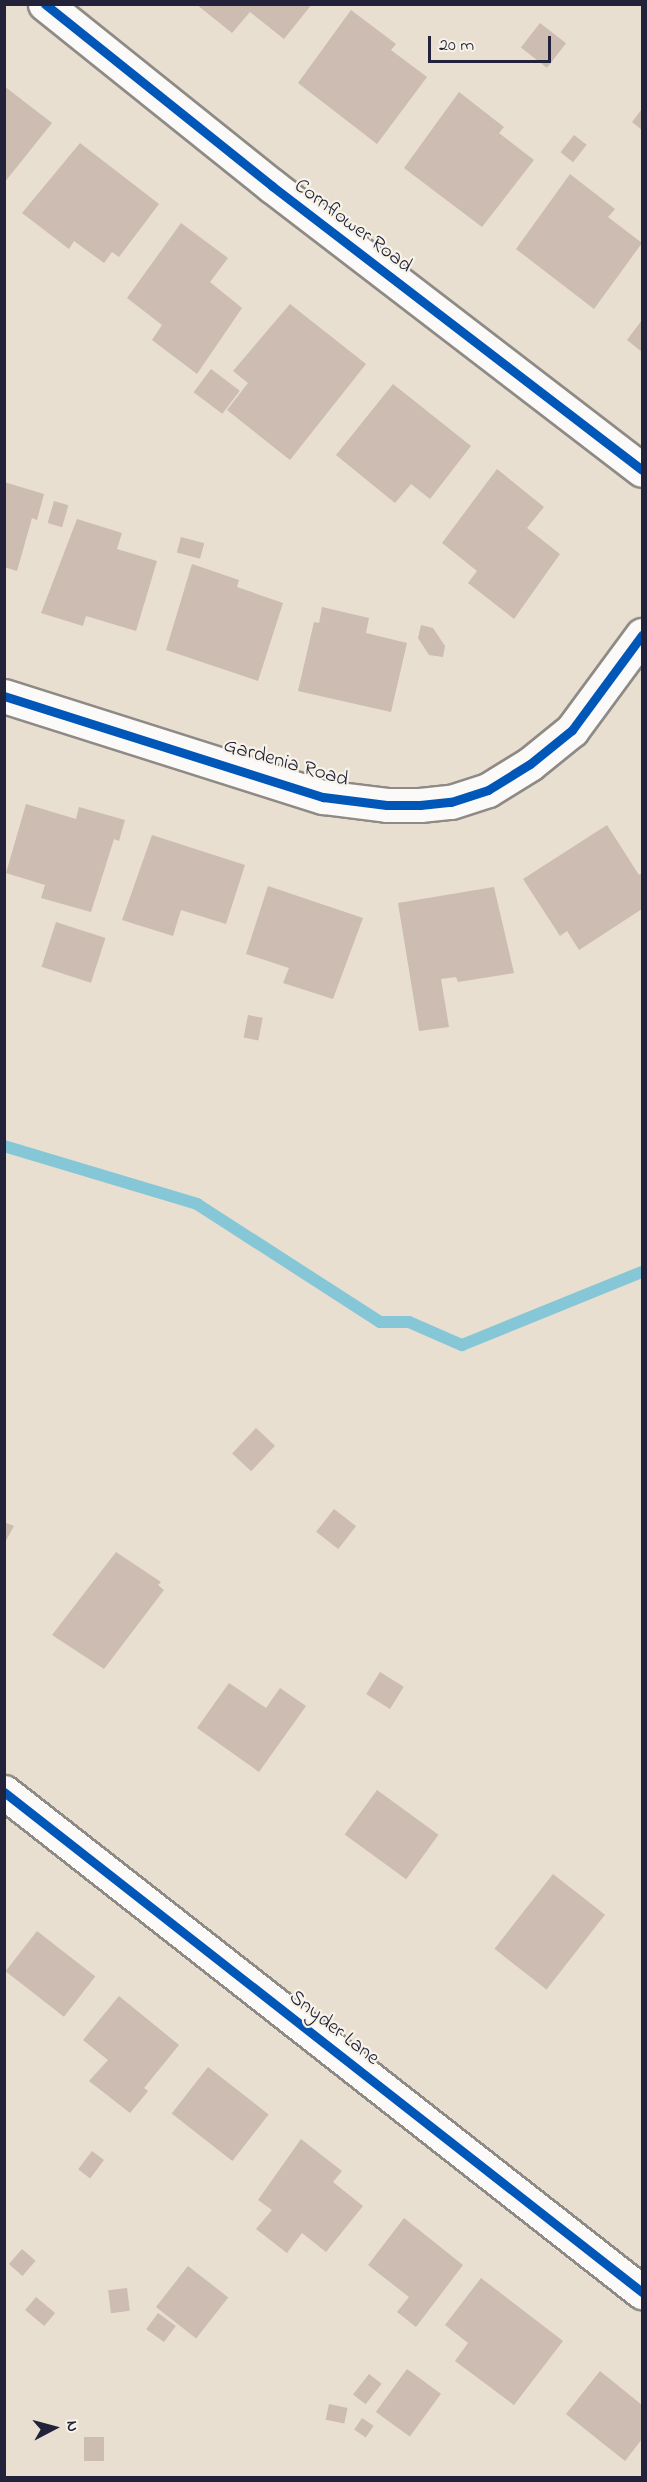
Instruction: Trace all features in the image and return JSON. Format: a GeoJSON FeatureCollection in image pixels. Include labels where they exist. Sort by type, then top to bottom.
{"type":"FeatureCollection","features":[{"type":"Feature","properties":{"kind":"street","name":"Cornflower Road"},"geometry":{"type":"LineString","coordinates":[[45,4],[272,186],[642,470]]}},
{"type":"Feature","properties":{"kind":"street","name":"Gardenia Road"},"geometry":{"type":"LineString","coordinates":[[4,696],[323,797],[387,805],[420,805],[451,802],[488,790],[530,764],[572,730],[642,635]]}},
{"type":"Feature","properties":{"kind":"street","name":"Snyder Lane"},"geometry":{"type":"LineString","coordinates":[[8,1802],[642,2292]]}},
{"type":"Feature","properties":{"kind":"building"},"geometry":{"type":"Polygon","coordinates":[[[196,4],[312,4],[284,39],[250,12],[232,33],[196,4]]]}},
{"type":"Feature","properties":{"kind":"building"},"geometry":{"type":"Polygon","coordinates":[[[351,10],[396,44],[391,50],[427,77],[377,144],[298,83],[351,10]]]}},
{"type":"Feature","properties":{"kind":"building"},"geometry":{"type":"Polygon","coordinates":[[[540,23],[566,43],[547,68],[521,47],[540,23]]]}},
{"type":"Feature","properties":{"kind":"building"},"geometry":{"type":"Polygon","coordinates":[[[4,86],[52,123],[4,183],[4,86]]]}},
{"type":"Feature","properties":{"kind":"building"},"geometry":{"type":"Polygon","coordinates":[[[459,92],[504,127],[499,133],[534,160],[482,227],[404,168],[459,92]]]}},
{"type":"Feature","properties":{"kind":"building"},"geometry":{"type":"Polygon","coordinates":[[[642,109],[642,130],[632,122],[642,109]]]}},
{"type":"Feature","properties":{"kind":"building"},"geometry":{"type":"Polygon","coordinates":[[[574,135],[587,145],[573,162],[560,152],[574,135]]]}},
{"type":"Feature","properties":{"kind":"building"},"geometry":{"type":"Polygon","coordinates":[[[80,143],[159,204],[119,257],[112,252],[104,263],[74,241],[69,249],[22,213],[80,143]]]}},
{"type":"Feature","properties":{"kind":"building"},"geometry":{"type":"Polygon","coordinates":[[[570,174],[615,209],[608,217],[642,243],[594,309],[516,249],[570,174]]]}},
{"type":"Feature","properties":{"kind":"building"},"geometry":{"type":"Polygon","coordinates":[[[181,223],[228,258],[210,282],[242,308],[197,374],[152,340],[162,325],[127,298],[181,223]]]}},
{"type":"Feature","properties":{"kind":"building"},"geometry":{"type":"Polygon","coordinates":[[[290,304],[366,364],[290,460],[227,410],[248,383],[233,371],[290,304]]]}},
{"type":"Feature","properties":{"kind":"building"},"geometry":{"type":"Polygon","coordinates":[[[642,320],[642,352],[627,340],[642,320]]]}},
{"type":"Feature","properties":{"kind":"building"},"geometry":{"type":"Polygon","coordinates":[[[211,369],[240,391],[222,414],[194,392],[211,369]]]}},
{"type":"Feature","properties":{"kind":"building"},"geometry":{"type":"Polygon","coordinates":[[[393,384],[471,446],[430,499],[411,484],[395,503],[336,455],[393,384]]]}},
{"type":"Feature","properties":{"kind":"building"},"geometry":{"type":"Polygon","coordinates":[[[497,469],[544,507],[527,528],[560,554],[514,619],[468,583],[477,571],[442,543],[497,469]]]}},
{"type":"Feature","properties":{"kind":"building"},"geometry":{"type":"Polygon","coordinates":[[[4,482],[44,494],[37,520],[32,518],[17,571],[4,567],[4,482]]]}},
{"type":"Feature","properties":{"kind":"building"},"geometry":{"type":"Polygon","coordinates":[[[54,501],[68,505],[62,527],[48,523],[54,501]]]}},
{"type":"Feature","properties":{"kind":"building"},"geometry":{"type":"Polygon","coordinates":[[[77,519],[122,533],[117,549],[157,561],[136,631],[86,616],[83,626],[41,613],[77,519]]]}},
{"type":"Feature","properties":{"kind":"building"},"geometry":{"type":"Polygon","coordinates":[[[181,537],[204,543],[200,559],[177,552],[181,537]]]}},
{"type":"Feature","properties":{"kind":"building"},"geometry":{"type":"Polygon","coordinates":[[[192,564],[239,580],[237,587],[283,603],[258,681],[166,650],[192,564]]]}},
{"type":"Feature","properties":{"kind":"building"},"geometry":{"type":"Polygon","coordinates":[[[322,607],[369,618],[366,633],[407,643],[391,712],[298,691],[314,622],[319,623],[322,607]]]}},
{"type":"Feature","properties":{"kind":"building"},"geometry":{"type":"Polygon","coordinates":[[[421,625],[433,628],[445,646],[443,657],[429,655],[418,638],[421,625]]]}},
{"type":"Feature","properties":{"kind":"building"},"geometry":{"type":"Polygon","coordinates":[[[26,804],[76,819],[79,807],[125,820],[119,841],[114,839],[91,912],[41,898],[45,885],[6,873],[26,804]]]}},
{"type":"Feature","properties":{"kind":"building"},"geometry":{"type":"Polygon","coordinates":[[[607,825],[639,875],[642,873],[642,909],[579,950],[567,931],[560,936],[523,879],[607,825]]]}},
{"type":"Feature","properties":{"kind":"building"},"geometry":{"type":"Polygon","coordinates":[[[152,835],[245,865],[226,924],[181,910],[173,936],[122,920],[152,835]]]}},
{"type":"Feature","properties":{"kind":"building"},"geometry":{"type":"Polygon","coordinates":[[[268,886],[363,918],[333,999],[283,983],[289,968],[246,954],[268,886]]]}},
{"type":"Feature","properties":{"kind":"building"},"geometry":{"type":"Polygon","coordinates":[[[494,887],[514,973],[458,982],[456,977],[441,979],[449,1027],[419,1031],[398,903],[494,887]]]}},
{"type":"Feature","properties":{"kind":"building"},"geometry":{"type":"Polygon","coordinates":[[[56,922],[105,938],[91,983],[41,967],[56,922]]]}},
{"type":"Feature","properties":{"kind":"building"},"geometry":{"type":"Polygon","coordinates":[[[248,1015],[263,1018],[258,1040],[244,1038],[248,1015]]]}},
{"type":"Feature","properties":{"kind":"building"},"geometry":{"type":"Polygon","coordinates":[[[256,1428],[275,1446],[251,1471],[232,1454],[256,1428]]]}},
{"type":"Feature","properties":{"kind":"building"},"geometry":{"type":"Polygon","coordinates":[[[334,1509],[356,1526],[338,1549],[316,1532],[334,1509]]]}},
{"type":"Feature","properties":{"kind":"building"},"geometry":{"type":"Polygon","coordinates":[[[4,1522],[14,1526],[4,1544],[4,1522]]]}},
{"type":"Feature","properties":{"kind":"building"},"geometry":{"type":"Polygon","coordinates":[[[116,1552],[161,1582],[158,1585],[164,1590],[104,1669],[52,1635],[116,1552]]]}},
{"type":"Feature","properties":{"kind":"building"},"geometry":{"type":"Polygon","coordinates":[[[380,1672],[404,1687],[390,1709],[366,1694],[380,1672]]]}},
{"type":"Feature","properties":{"kind":"building"},"geometry":{"type":"Polygon","coordinates":[[[229,1683],[266,1708],[280,1688],[306,1706],[259,1772],[197,1728],[229,1683]]]}},
{"type":"Feature","properties":{"kind":"building"},"geometry":{"type":"Polygon","coordinates":[[[377,1790],[438,1835],[406,1879],[345,1834],[377,1790]]]}},
{"type":"Feature","properties":{"kind":"building"},"geometry":{"type":"Polygon","coordinates":[[[553,1874],[605,1915],[547,1989],[495,1949],[553,1874]]]}},
{"type":"Feature","properties":{"kind":"building"},"geometry":{"type":"Polygon","coordinates":[[[37,1931],[95,1977],[64,2017],[6,1971],[37,1931]]]}},
{"type":"Feature","properties":{"kind":"building"},"geometry":{"type":"Polygon","coordinates":[[[119,1996],[179,2045],[144,2088],[148,2091],[130,2113],[89,2081],[108,2060],[83,2040],[119,1996]]]}},
{"type":"Feature","properties":{"kind":"building"},"geometry":{"type":"Polygon","coordinates":[[[208,2067],[269,2114],[232,2161],[172,2113],[208,2067]]]}},
{"type":"Feature","properties":{"kind":"building"},"geometry":{"type":"Polygon","coordinates":[[[301,2139],[342,2171],[333,2182],[363,2206],[326,2252],[302,2233],[287,2253],[256,2229],[272,2210],[258,2200],[301,2139]]]}},
{"type":"Feature","properties":{"kind":"building"},"geometry":{"type":"Polygon","coordinates":[[[92,2151],[104,2160],[90,2178],[78,2169],[92,2151]]]}},
{"type":"Feature","properties":{"kind":"building"},"geometry":{"type":"Polygon","coordinates":[[[404,2218],[463,2265],[416,2327],[397,2312],[409,2297],[368,2265],[404,2218]]]}},
{"type":"Feature","properties":{"kind":"building"},"geometry":{"type":"Polygon","coordinates":[[[22,2249],[36,2261],[22,2276],[9,2264],[22,2249]]]}},
{"type":"Feature","properties":{"kind":"building"},"geometry":{"type":"Polygon","coordinates":[[[188,2266],[228,2297],[196,2338],[156,2307],[188,2266]]]}},
{"type":"Feature","properties":{"kind":"building"},"geometry":{"type":"Polygon","coordinates":[[[481,2278],[563,2341],[514,2405],[455,2361],[468,2343],[445,2325],[481,2278]]]}},
{"type":"Feature","properties":{"kind":"building"},"geometry":{"type":"Polygon","coordinates":[[[127,2288],[130,2311],[111,2313],[108,2290],[127,2288]]]}},
{"type":"Feature","properties":{"kind":"building"},"geometry":{"type":"Polygon","coordinates":[[[36,2297],[55,2313],[44,2326],[25,2310],[36,2297]]]}},
{"type":"Feature","properties":{"kind":"building"},"geometry":{"type":"Polygon","coordinates":[[[158,2313],[176,2326],[164,2342],[146,2329],[158,2313]]]}},
{"type":"Feature","properties":{"kind":"building"},"geometry":{"type":"Polygon","coordinates":[[[407,2369],[441,2394],[410,2437],[376,2412],[407,2369]]]}},
{"type":"Feature","properties":{"kind":"building"},"geometry":{"type":"Polygon","coordinates":[[[600,2371],[642,2405],[642,2439],[625,2461],[566,2414],[600,2371]]]}},
{"type":"Feature","properties":{"kind":"building"},"geometry":{"type":"Polygon","coordinates":[[[369,2374],[382,2384],[366,2404],[353,2394],[369,2374]]]}},
{"type":"Feature","properties":{"kind":"building"},"geometry":{"type":"Polygon","coordinates":[[[329,2404],[348,2408],[344,2424],[326,2420],[329,2404]]]}},
{"type":"Feature","properties":{"kind":"building"},"geometry":{"type":"Polygon","coordinates":[[[362,2418],[374,2426],[366,2437],[354,2430],[362,2418]]]}},
{"type":"Feature","properties":{"kind":"building"},"geometry":{"type":"Polygon","coordinates":[[[84,2437],[104,2437],[104,2461],[84,2461],[84,2437]]]}},
{"type":"Feature","properties":{"kind":"waterway"},"geometry":{"type":"LineString","coordinates":[[4,1146],[197,1204],[380,1322],[409,1322],[462,1345],[642,1272]]}},
{"type":"Feature","properties":{"kind":"cycle path"},"geometry":{"type":"LineString","coordinates":[[45,4],[272,186],[642,470]]}},
{"type":"Feature","properties":{"kind":"cycle path"},"geometry":{"type":"LineString","coordinates":[[4,696],[323,797],[387,805],[420,805],[451,802],[488,790],[530,764],[572,730],[642,635]]}},
{"type":"Feature","properties":{"kind":"cycle path"},"geometry":{"type":"LineString","coordinates":[[4,1792],[642,2292]]}}]}
